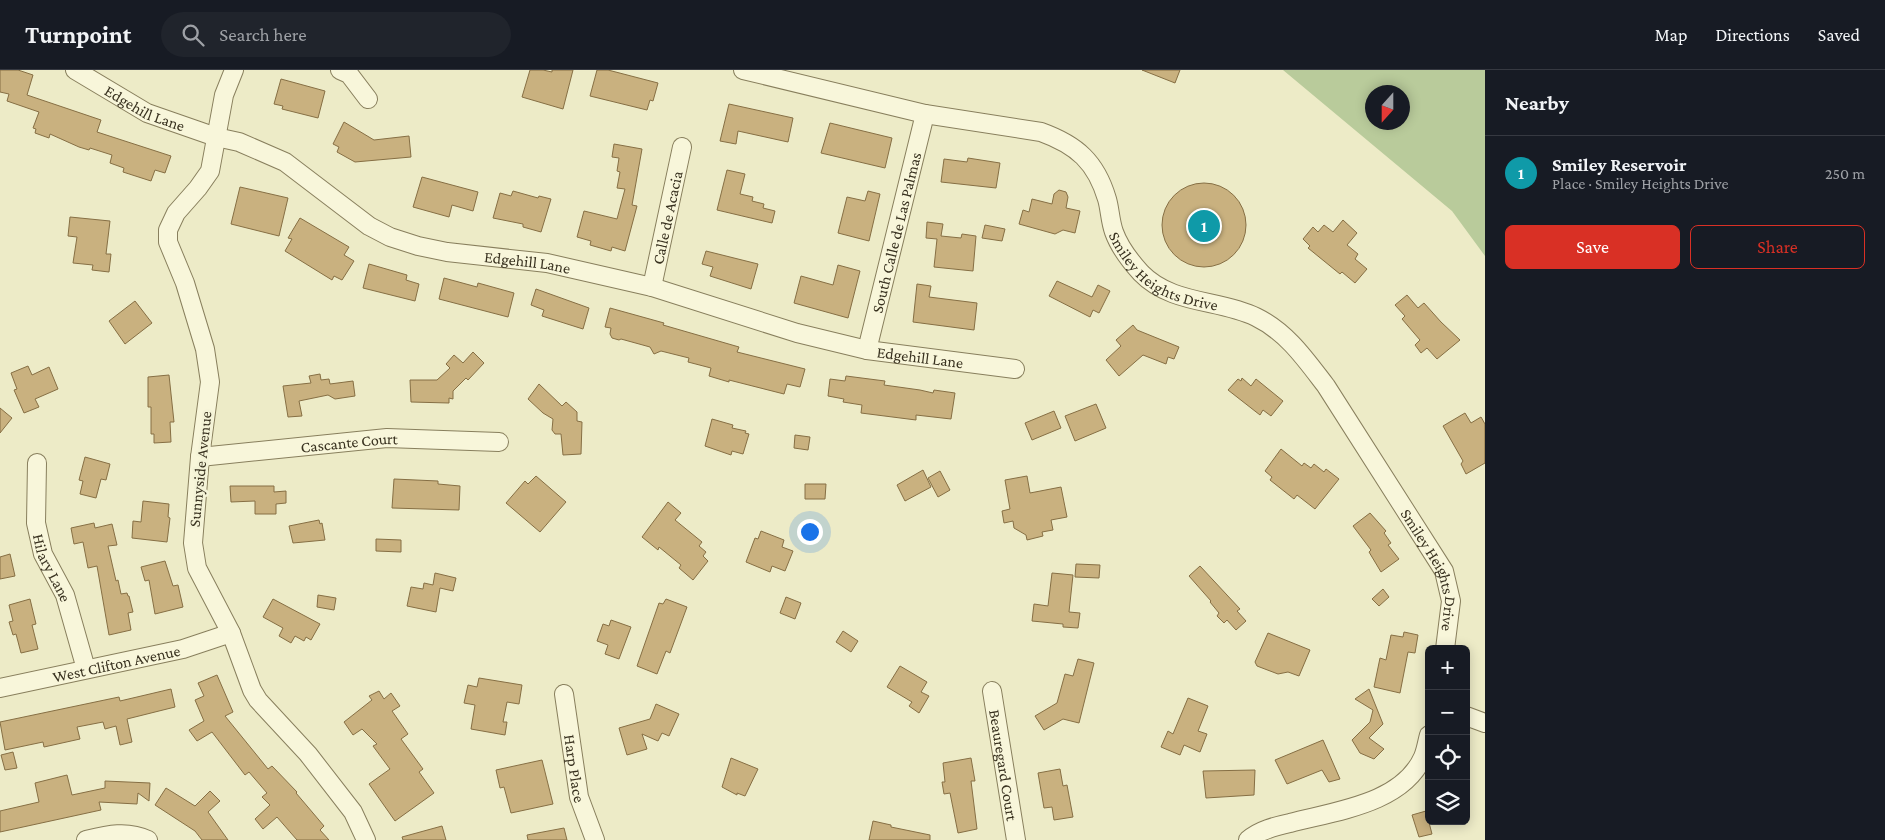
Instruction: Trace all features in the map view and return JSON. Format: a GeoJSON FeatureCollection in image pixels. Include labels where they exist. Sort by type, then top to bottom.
{"type":"FeatureCollection","features":[{"type":"Feature","properties":{"kind":"street","name":"Edgehill Lane"},"geometry":{"type":"LineString","coordinates":[[75,70],[147,113],[216,137],[240,142],[285,162],[370,226],[390,237],[418,246],[447,252],[547,263],[652,287],[797,333],[867,350],[1015,369]]}},
{"type":"Feature","properties":{"kind":"street","name":"Sunnyside Avenue"},"geometry":{"type":"LineString","coordinates":[[234,70],[224,95],[210,171],[176,213],[168,230],[168,242],[185,283],[205,349],[210,382],[200,457],[193,543],[197,568],[231,633],[254,695],[308,754],[354,812],[366,840]]}},
{"type":"Feature","properties":{"kind":"street"},"geometry":{"type":"LineString","coordinates":[[340,70],[349,74],[368,99]]}},
{"type":"Feature","properties":{"kind":"street","name":"Smiley Heights Drive"},"geometry":{"type":"LineString","coordinates":[[743,70],[926,114],[1041,132],[1060,138],[1088,159],[1099,177],[1108,200],[1114,232],[1124,252],[1150,282],[1176,295],[1239,311],[1257,318],[1283,334],[1305,358],[1326,386],[1444,571],[1450,601],[1445,645]]}},
{"type":"Feature","properties":{"kind":"street","name":"South Calle de Las Palmas"},"geometry":{"type":"LineString","coordinates":[[867,350],[926,114]]}},
{"type":"Feature","properties":{"kind":"street","name":"Calle de Acacia"},"geometry":{"type":"LineString","coordinates":[[652,287],[682,147]]}},
{"type":"Feature","properties":{"kind":"street","name":"Cascante Court"},"geometry":{"type":"LineString","coordinates":[[200,457],[387,438],[499,442]]}},
{"type":"Feature","properties":{"kind":"street","name":"Hilary Lane"},"geometry":{"type":"LineString","coordinates":[[36,462],[36,522],[43,554],[65,594],[86,670]]}},
{"type":"Feature","properties":{"kind":"street","name":"West Clifton Avenue"},"geometry":{"type":"LineString","coordinates":[[0,688],[183,649],[231,633]]}},
{"type":"Feature","properties":{"kind":"street","name":"Beauregard Court"},"geometry":{"type":"LineString","coordinates":[[992,691],[1016,840]]}},
{"type":"Feature","properties":{"kind":"street","name":"Harp Place"},"geometry":{"type":"LineString","coordinates":[[564,694],[579,797],[595,840]]}},
{"type":"Feature","properties":{"kind":"street"},"geometry":{"type":"LineString","coordinates":[[1470,717],[1485,723]]}},
{"type":"Feature","properties":{"kind":"street"},"geometry":{"type":"LineString","coordinates":[[1248,840],[1269,828],[1374,801],[1394,791],[1414,772],[1425,753]]}},
{"type":"Feature","properties":{"kind":"street"},"geometry":{"type":"LineString","coordinates":[[86,840],[122,833],[140,836],[148,840]]}},
{"type":"Feature","properties":{"kind":"green space"},"geometry":{"type":"Polygon","coordinates":[[[1283,70],[1485,70],[1485,256],[1452,211],[1283,70]]]}},
{"type":"Feature","properties":{"kind":"building"},"geometry":{"type":"Polygon","coordinates":[[[0,70],[18,70],[33,75],[27,95],[101,120],[97,132],[171,156],[165,173],[155,170],[151,181],[123,172],[124,168],[110,163],[112,155],[90,148],[89,150],[79,147],[50,134],[49,138],[35,133],[36,129],[33,128],[39,112],[7,101],[9,94],[0,92],[0,70]]]}},
{"type":"Feature","properties":{"kind":"building"},"geometry":{"type":"Polygon","coordinates":[[[530,70],[552,72],[552,70],[573,70],[563,109],[522,97],[530,70]]]}},
{"type":"Feature","properties":{"kind":"building"},"geometry":{"type":"Polygon","coordinates":[[[597,70],[608,70],[658,83],[653,101],[650,100],[647,110],[590,96],[597,70]]]}},
{"type":"Feature","properties":{"kind":"building"},"geometry":{"type":"Polygon","coordinates":[[[1142,70],[1180,70],[1175,83],[1142,70]]]}},
{"type":"Feature","properties":{"kind":"building"},"geometry":{"type":"Polygon","coordinates":[[[281,79],[325,91],[318,118],[282,109],[283,106],[274,104],[281,79]]]}},
{"type":"Feature","properties":{"kind":"building"},"geometry":{"type":"Polygon","coordinates":[[[729,104],[793,118],[788,142],[738,131],[736,144],[720,141],[729,104]]]}},
{"type":"Feature","properties":{"kind":"building"},"geometry":{"type":"Polygon","coordinates":[[[344,122],[374,140],[409,136],[411,157],[355,162],[337,152],[339,147],[333,144],[344,122]]]}},
{"type":"Feature","properties":{"kind":"building"},"geometry":{"type":"Polygon","coordinates":[[[830,123],[892,138],[885,168],[821,153],[830,123]]]}},
{"type":"Feature","properties":{"kind":"building"},"geometry":{"type":"Polygon","coordinates":[[[614,144],[642,149],[632,205],[637,206],[625,251],[612,247],[611,251],[590,245],[591,241],[577,237],[584,211],[617,219],[625,189],[617,188],[620,172],[617,171],[619,158],[612,157],[614,144]]]}},
{"type":"Feature","properties":{"kind":"building"},"geometry":{"type":"Polygon","coordinates":[[[968,158],[1000,163],[996,188],[941,182],[944,159],[967,162],[968,158]]]}},
{"type":"Feature","properties":{"kind":"building"},"geometry":{"type":"Polygon","coordinates":[[[727,170],[745,174],[740,194],[753,197],[752,201],[764,204],[763,208],[775,211],[772,223],[717,210],[727,170]]]}},
{"type":"Feature","properties":{"kind":"building"},"geometry":{"type":"Polygon","coordinates":[[[422,177],[478,192],[473,211],[452,205],[449,217],[413,207],[422,177]]]}},
{"type":"Feature","properties":{"kind":"building"},"geometry":{"type":"Polygon","coordinates":[[[1204,183],[1227,190],[1239,202],[1246,225],[1239,248],[1227,260],[1204,267],[1181,260],[1169,248],[1162,225],[1169,202],[1181,190],[1204,183]]]}},
{"type":"Feature","properties":{"kind":"building"},"geometry":{"type":"Polygon","coordinates":[[[240,187],[288,198],[279,236],[231,224],[240,187]]]}},
{"type":"Feature","properties":{"kind":"building"},"geometry":{"type":"Polygon","coordinates":[[[1059,190],[1066,192],[1068,197],[1066,208],[1080,211],[1075,233],[1063,230],[1055,234],[1019,224],[1023,210],[1029,212],[1032,199],[1052,204],[1054,194],[1059,190]]]}},
{"type":"Feature","properties":{"kind":"building"},"geometry":{"type":"Polygon","coordinates":[[[513,191],[538,198],[539,196],[551,199],[541,232],[523,227],[523,224],[493,218],[500,193],[511,196],[513,191]]]}},
{"type":"Feature","properties":{"kind":"building"},"geometry":{"type":"Polygon","coordinates":[[[868,191],[880,194],[869,241],[838,233],[847,197],[865,201],[868,191]]]}},
{"type":"Feature","properties":{"kind":"building"},"geometry":{"type":"Polygon","coordinates":[[[70,217],[110,221],[106,254],[111,254],[109,272],[92,270],[93,265],[73,263],[77,237],[68,236],[70,217]]]}},
{"type":"Feature","properties":{"kind":"building"},"geometry":{"type":"Polygon","coordinates":[[[300,218],[349,247],[344,255],[354,261],[342,280],[334,276],[332,280],[285,251],[292,239],[288,238],[300,218]]]}},
{"type":"Feature","properties":{"kind":"building"},"geometry":{"type":"Polygon","coordinates":[[[1343,220],[1357,233],[1347,245],[1358,254],[1355,259],[1367,269],[1355,283],[1342,272],[1340,274],[1308,248],[1310,246],[1303,239],[1313,227],[1318,232],[1324,225],[1333,232],[1343,220]]]}},
{"type":"Feature","properties":{"kind":"building"},"geometry":{"type":"Polygon","coordinates":[[[927,222],[943,224],[941,236],[961,238],[962,234],[976,236],[973,271],[934,267],[937,239],[926,238],[927,222]]]}},
{"type":"Feature","properties":{"kind":"building"},"geometry":{"type":"Polygon","coordinates":[[[985,225],[1005,229],[1002,241],[982,238],[985,225]]]}},
{"type":"Feature","properties":{"kind":"building"},"geometry":{"type":"Polygon","coordinates":[[[706,251],[758,264],[751,289],[710,276],[713,267],[702,264],[706,251]]]}},
{"type":"Feature","properties":{"kind":"building"},"geometry":{"type":"Polygon","coordinates":[[[369,264],[407,275],[406,280],[419,284],[415,301],[363,288],[369,264]]]}},
{"type":"Feature","properties":{"kind":"building"},"geometry":{"type":"Polygon","coordinates":[[[838,265],[860,271],[848,318],[794,303],[801,276],[833,285],[838,265]]]}},
{"type":"Feature","properties":{"kind":"building"},"geometry":{"type":"Polygon","coordinates":[[[444,278],[477,287],[478,283],[514,293],[508,317],[439,299],[444,278]]]}},
{"type":"Feature","properties":{"kind":"building"},"geometry":{"type":"Polygon","coordinates":[[[1057,281],[1092,297],[1098,285],[1110,291],[1099,313],[1093,310],[1090,317],[1049,296],[1057,281]]]}},
{"type":"Feature","properties":{"kind":"building"},"geometry":{"type":"Polygon","coordinates":[[[917,284],[931,286],[929,297],[977,303],[974,330],[913,322],[917,284]]]}},
{"type":"Feature","properties":{"kind":"building"},"geometry":{"type":"Polygon","coordinates":[[[536,289],[589,308],[583,329],[542,316],[544,310],[531,305],[536,289]]]}},
{"type":"Feature","properties":{"kind":"building"},"geometry":{"type":"Polygon","coordinates":[[[1407,295],[1418,308],[1424,303],[1460,340],[1437,359],[1427,348],[1421,353],[1415,345],[1420,340],[1402,319],[1405,316],[1395,305],[1407,295]]]}},
{"type":"Feature","properties":{"kind":"building"},"geometry":{"type":"Polygon","coordinates":[[[135,301],[152,323],[125,344],[109,321],[135,301]]]}},
{"type":"Feature","properties":{"kind":"building"},"geometry":{"type":"Polygon","coordinates":[[[610,308],[739,347],[737,352],[805,369],[800,387],[787,384],[784,394],[729,380],[729,382],[709,376],[711,368],[688,362],[689,358],[661,351],[654,354],[650,347],[612,338],[610,334],[611,328],[605,327],[610,308]]]}},
{"type":"Feature","properties":{"kind":"building"},"geometry":{"type":"Polygon","coordinates":[[[1133,325],[1137,330],[1179,347],[1174,359],[1168,357],[1166,364],[1143,355],[1119,376],[1106,360],[1121,346],[1116,340],[1133,325]]]}},
{"type":"Feature","properties":{"kind":"building"},"geometry":{"type":"Polygon","coordinates":[[[473,352],[484,363],[468,380],[466,378],[453,391],[453,399],[449,398],[449,403],[411,402],[410,380],[437,380],[450,368],[446,364],[454,355],[463,363],[473,352]]]}},
{"type":"Feature","properties":{"kind":"building"},"geometry":{"type":"Polygon","coordinates":[[[28,366],[32,375],[49,367],[58,389],[35,399],[39,407],[24,413],[14,390],[17,389],[11,373],[28,366]]]}},
{"type":"Feature","properties":{"kind":"building"},"geometry":{"type":"Polygon","coordinates":[[[320,374],[321,380],[329,379],[330,384],[353,381],[355,396],[335,399],[328,395],[299,401],[302,416],[288,417],[283,386],[311,383],[309,376],[320,374]]]}},
{"type":"Feature","properties":{"kind":"building"},"geometry":{"type":"Polygon","coordinates":[[[169,375],[174,422],[170,422],[171,442],[154,443],[154,434],[151,434],[151,407],[148,407],[148,377],[169,375]]]}},
{"type":"Feature","properties":{"kind":"building"},"geometry":{"type":"Polygon","coordinates":[[[846,376],[885,381],[884,385],[933,393],[934,390],[955,393],[951,419],[916,415],[916,420],[861,413],[862,405],[843,402],[844,399],[828,396],[830,379],[845,381],[846,376]]]}},
{"type":"Feature","properties":{"kind":"building"},"geometry":{"type":"Polygon","coordinates":[[[1242,378],[1251,386],[1256,379],[1283,401],[1271,416],[1263,410],[1260,415],[1228,390],[1238,379],[1241,381],[1242,378]]]}},
{"type":"Feature","properties":{"kind":"building"},"geometry":{"type":"Polygon","coordinates":[[[539,384],[562,406],[566,402],[577,412],[577,421],[582,422],[581,454],[563,455],[561,434],[555,434],[552,430],[553,419],[543,413],[528,399],[539,384]]]}},
{"type":"Feature","properties":{"kind":"building"},"geometry":{"type":"Polygon","coordinates":[[[1096,404],[1106,428],[1075,441],[1065,416],[1096,404]]]}},
{"type":"Feature","properties":{"kind":"building"},"geometry":{"type":"Polygon","coordinates":[[[0,408],[12,418],[0,433],[0,408]]]}},
{"type":"Feature","properties":{"kind":"building"},"geometry":{"type":"Polygon","coordinates":[[[1054,411],[1061,428],[1032,440],[1025,423],[1054,411]]]}},
{"type":"Feature","properties":{"kind":"building"},"geometry":{"type":"Polygon","coordinates":[[[1465,413],[1471,423],[1481,417],[1485,424],[1485,463],[1466,474],[1461,464],[1463,461],[1443,426],[1465,413]]]}},
{"type":"Feature","properties":{"kind":"building"},"geometry":{"type":"Polygon","coordinates":[[[712,419],[733,425],[732,428],[746,431],[745,433],[749,434],[743,454],[732,451],[731,455],[705,446],[712,419]]]}},
{"type":"Feature","properties":{"kind":"building"},"geometry":{"type":"Polygon","coordinates":[[[795,435],[810,437],[808,450],[794,448],[795,435]]]}},
{"type":"Feature","properties":{"kind":"building"},"geometry":{"type":"Polygon","coordinates":[[[1281,449],[1302,466],[1304,463],[1311,468],[1314,464],[1324,472],[1326,469],[1339,479],[1315,509],[1297,495],[1294,499],[1270,480],[1272,477],[1265,471],[1281,449]]]}},
{"type":"Feature","properties":{"kind":"building"},"geometry":{"type":"Polygon","coordinates":[[[85,457],[110,464],[106,480],[101,479],[96,498],[80,494],[83,481],[79,480],[85,457]]]}},
{"type":"Feature","properties":{"kind":"building"},"geometry":{"type":"Polygon","coordinates":[[[923,470],[931,487],[905,501],[897,485],[923,470]]]}},
{"type":"Feature","properties":{"kind":"building"},"geometry":{"type":"Polygon","coordinates":[[[940,471],[950,490],[938,497],[928,478],[940,471]]]}},
{"type":"Feature","properties":{"kind":"building"},"geometry":{"type":"Polygon","coordinates":[[[536,476],[566,502],[540,532],[506,503],[525,481],[528,484],[536,476]]]}},
{"type":"Feature","properties":{"kind":"building"},"geometry":{"type":"Polygon","coordinates":[[[1027,476],[1030,493],[1061,487],[1067,517],[1051,520],[1053,530],[1042,532],[1043,536],[1027,540],[1026,535],[1014,528],[1013,521],[1004,523],[1002,511],[1010,509],[1005,480],[1027,476]]]}},
{"type":"Feature","properties":{"kind":"building"},"geometry":{"type":"Polygon","coordinates":[[[394,479],[438,481],[438,484],[460,486],[459,510],[392,508],[394,479]]]}},
{"type":"Feature","properties":{"kind":"building"},"geometry":{"type":"Polygon","coordinates":[[[805,484],[826,484],[825,499],[805,499],[805,484]]]}},
{"type":"Feature","properties":{"kind":"building"},"geometry":{"type":"Polygon","coordinates":[[[230,486],[274,486],[274,492],[286,491],[286,503],[276,504],[276,514],[255,514],[255,501],[231,502],[230,486]]]}},
{"type":"Feature","properties":{"kind":"building"},"geometry":{"type":"Polygon","coordinates":[[[143,501],[169,504],[168,517],[170,518],[167,542],[132,538],[133,521],[141,522],[143,501]]]}},
{"type":"Feature","properties":{"kind":"building"},"geometry":{"type":"Polygon","coordinates":[[[668,502],[681,513],[675,520],[702,542],[699,546],[706,552],[703,556],[708,561],[693,580],[679,568],[681,565],[659,547],[658,550],[642,537],[668,502]]]}},
{"type":"Feature","properties":{"kind":"building"},"geometry":{"type":"Polygon","coordinates":[[[1370,513],[1386,531],[1384,533],[1391,543],[1388,545],[1399,559],[1381,572],[1369,552],[1371,550],[1353,526],[1370,513]]]}},
{"type":"Feature","properties":{"kind":"building"},"geometry":{"type":"Polygon","coordinates":[[[319,520],[320,524],[322,523],[325,540],[293,543],[289,526],[319,520]]]}},
{"type":"Feature","properties":{"kind":"building"},"geometry":{"type":"Polygon","coordinates":[[[94,523],[95,528],[112,524],[117,545],[108,546],[121,594],[127,593],[129,596],[133,612],[128,613],[131,630],[109,635],[97,566],[88,568],[83,542],[74,544],[71,528],[94,523]]]}},
{"type":"Feature","properties":{"kind":"building"},"geometry":{"type":"Polygon","coordinates":[[[761,531],[784,540],[782,547],[793,551],[785,571],[772,566],[770,572],[746,562],[755,538],[758,539],[761,531]]]}},
{"type":"Feature","properties":{"kind":"building"},"geometry":{"type":"Polygon","coordinates":[[[376,539],[401,540],[401,552],[376,551],[376,539]]]}},
{"type":"Feature","properties":{"kind":"building"},"geometry":{"type":"Polygon","coordinates":[[[10,554],[15,576],[0,579],[0,557],[10,554]]]}},
{"type":"Feature","properties":{"kind":"building"},"geometry":{"type":"Polygon","coordinates":[[[165,561],[173,586],[178,585],[183,607],[155,614],[149,580],[145,581],[141,567],[165,561]]]}},
{"type":"Feature","properties":{"kind":"building"},"geometry":{"type":"Polygon","coordinates":[[[1076,564],[1100,565],[1099,578],[1075,577],[1076,564]]]}},
{"type":"Feature","properties":{"kind":"building"},"geometry":{"type":"Polygon","coordinates":[[[1200,566],[1240,609],[1237,611],[1246,621],[1236,630],[1227,620],[1224,623],[1217,616],[1219,613],[1211,601],[1189,576],[1200,566]]]}},
{"type":"Feature","properties":{"kind":"building"},"geometry":{"type":"Polygon","coordinates":[[[435,573],[456,578],[453,591],[440,588],[436,612],[407,606],[411,587],[423,589],[424,583],[433,585],[435,573]]]}},
{"type":"Feature","properties":{"kind":"building"},"geometry":{"type":"Polygon","coordinates":[[[1052,573],[1073,575],[1069,612],[1080,613],[1078,628],[1063,627],[1063,624],[1032,621],[1034,604],[1048,606],[1052,573]]]}},
{"type":"Feature","properties":{"kind":"building"},"geometry":{"type":"Polygon","coordinates":[[[1383,589],[1389,597],[1379,606],[1372,599],[1383,589]]]}},
{"type":"Feature","properties":{"kind":"building"},"geometry":{"type":"Polygon","coordinates":[[[318,595],[336,598],[334,610],[317,607],[318,595]]]}},
{"type":"Feature","properties":{"kind":"building"},"geometry":{"type":"Polygon","coordinates":[[[786,597],[801,603],[795,619],[780,613],[786,597]]]}},
{"type":"Feature","properties":{"kind":"building"},"geometry":{"type":"Polygon","coordinates":[[[30,599],[36,624],[32,625],[38,649],[21,653],[16,634],[13,635],[9,622],[13,621],[9,605],[30,599]]]}},
{"type":"Feature","properties":{"kind":"building"},"geometry":{"type":"Polygon","coordinates":[[[273,599],[320,624],[311,640],[306,637],[304,641],[295,636],[291,643],[279,636],[283,628],[263,617],[273,599]]]}},
{"type":"Feature","properties":{"kind":"building"},"geometry":{"type":"Polygon","coordinates":[[[666,599],[687,607],[670,653],[666,651],[657,674],[637,666],[659,603],[663,604],[666,599]]]}},
{"type":"Feature","properties":{"kind":"building"},"geometry":{"type":"Polygon","coordinates":[[[611,620],[631,627],[619,659],[605,654],[608,645],[597,641],[603,624],[609,626],[611,620]]]}},
{"type":"Feature","properties":{"kind":"building"},"geometry":{"type":"Polygon","coordinates":[[[843,631],[858,641],[851,652],[836,642],[843,631]]]}},
{"type":"Feature","properties":{"kind":"building"},"geometry":{"type":"Polygon","coordinates":[[[1404,632],[1418,635],[1415,653],[1408,652],[1400,693],[1374,687],[1380,658],[1386,660],[1391,635],[1403,637],[1404,632]]]}},
{"type":"Feature","properties":{"kind":"building"},"geometry":{"type":"Polygon","coordinates":[[[1268,633],[1310,650],[1299,676],[1288,672],[1278,674],[1257,666],[1255,662],[1268,633]]]}},
{"type":"Feature","properties":{"kind":"building"},"geometry":{"type":"Polygon","coordinates":[[[1078,659],[1094,663],[1079,723],[1063,719],[1044,730],[1035,716],[1057,703],[1065,674],[1073,676],[1078,659]]]}},
{"type":"Feature","properties":{"kind":"building"},"geometry":{"type":"Polygon","coordinates":[[[900,666],[927,682],[921,692],[929,696],[919,713],[909,706],[912,702],[887,687],[900,666]]]}},
{"type":"Feature","properties":{"kind":"building"},"geometry":{"type":"Polygon","coordinates":[[[217,675],[233,712],[225,716],[268,769],[272,766],[297,792],[324,826],[320,830],[329,840],[297,840],[277,817],[263,829],[255,819],[270,805],[262,797],[267,793],[249,772],[245,775],[212,732],[197,741],[189,730],[204,721],[195,700],[204,696],[198,683],[217,675]]]}},
{"type":"Feature","properties":{"kind":"building"},"geometry":{"type":"Polygon","coordinates":[[[479,678],[522,685],[519,704],[507,702],[503,722],[507,722],[505,735],[471,729],[475,705],[464,703],[468,685],[477,687],[479,678]]]}},
{"type":"Feature","properties":{"kind":"building"},"geometry":{"type":"Polygon","coordinates":[[[171,689],[175,707],[127,719],[132,742],[120,745],[116,726],[105,729],[103,722],[77,727],[80,739],[44,747],[43,742],[5,750],[0,722],[119,697],[120,701],[171,689]]]}},
{"type":"Feature","properties":{"kind":"building"},"geometry":{"type":"Polygon","coordinates":[[[1369,689],[1383,724],[1369,738],[1384,749],[1374,759],[1360,753],[1352,740],[1370,722],[1373,710],[1355,699],[1369,689]]]}},
{"type":"Feature","properties":{"kind":"building"},"geometry":{"type":"Polygon","coordinates":[[[379,691],[384,699],[391,693],[400,706],[392,711],[408,734],[401,739],[423,769],[419,772],[434,793],[395,821],[369,784],[390,769],[373,746],[377,744],[362,729],[353,735],[344,722],[372,700],[369,696],[379,691]]]}},
{"type":"Feature","properties":{"kind":"building"},"geometry":{"type":"Polygon","coordinates":[[[1188,698],[1208,706],[1198,731],[1207,734],[1200,752],[1184,745],[1180,755],[1161,747],[1168,731],[1173,734],[1188,698]]]}},
{"type":"Feature","properties":{"kind":"building"},"geometry":{"type":"Polygon","coordinates":[[[656,704],[679,714],[669,736],[662,733],[658,741],[642,734],[647,749],[627,755],[619,728],[650,719],[656,704]]]}},
{"type":"Feature","properties":{"kind":"building"},"geometry":{"type":"Polygon","coordinates":[[[1323,740],[1340,779],[1329,782],[1322,770],[1287,784],[1275,760],[1323,740]]]}},
{"type":"Feature","properties":{"kind":"building"},"geometry":{"type":"Polygon","coordinates":[[[13,752],[17,768],[5,770],[1,755],[13,752]]]}},
{"type":"Feature","properties":{"kind":"building"},"geometry":{"type":"Polygon","coordinates":[[[731,758],[758,769],[745,796],[737,793],[737,795],[722,787],[731,758]]]}},
{"type":"Feature","properties":{"kind":"building"},"geometry":{"type":"Polygon","coordinates":[[[971,758],[975,781],[971,781],[977,829],[958,833],[950,793],[944,794],[942,782],[945,782],[943,763],[971,758]]]}},
{"type":"Feature","properties":{"kind":"building"},"geometry":{"type":"Polygon","coordinates":[[[542,760],[553,804],[511,813],[504,787],[500,788],[496,770],[542,760]]]}},
{"type":"Feature","properties":{"kind":"building"},"geometry":{"type":"Polygon","coordinates":[[[1060,769],[1063,786],[1067,785],[1073,817],[1054,820],[1052,807],[1044,808],[1038,773],[1060,769]]]}},
{"type":"Feature","properties":{"kind":"building"},"geometry":{"type":"Polygon","coordinates":[[[1255,770],[1254,795],[1206,798],[1203,771],[1255,770]]]}},
{"type":"Feature","properties":{"kind":"building"},"geometry":{"type":"Polygon","coordinates":[[[67,775],[72,795],[105,788],[105,781],[150,783],[149,801],[138,793],[137,804],[99,802],[101,810],[0,832],[0,811],[39,802],[35,783],[67,775]]]}},
{"type":"Feature","properties":{"kind":"building"},"geometry":{"type":"Polygon","coordinates":[[[166,788],[195,806],[210,791],[220,801],[208,812],[228,840],[202,840],[195,831],[155,805],[166,788]]]}},
{"type":"Feature","properties":{"kind":"building"},"geometry":{"type":"Polygon","coordinates":[[[1425,811],[1425,825],[1430,825],[1432,834],[1419,837],[1412,815],[1425,811]]]}},
{"type":"Feature","properties":{"kind":"building"},"geometry":{"type":"Polygon","coordinates":[[[873,821],[891,825],[891,827],[930,835],[930,840],[869,840],[873,821]]]}},
{"type":"Feature","properties":{"kind":"building"},"geometry":{"type":"Polygon","coordinates":[[[442,826],[446,840],[403,840],[402,837],[442,826]]]}},
{"type":"Feature","properties":{"kind":"building"},"geometry":{"type":"Polygon","coordinates":[[[564,828],[567,840],[528,840],[527,835],[564,828]]]}},
{"type":"Feature","properties":{"kind":"place","name":"Smiley Reservoir"},"geometry":{"type":"Point","coordinates":[1204,226]}}]}
